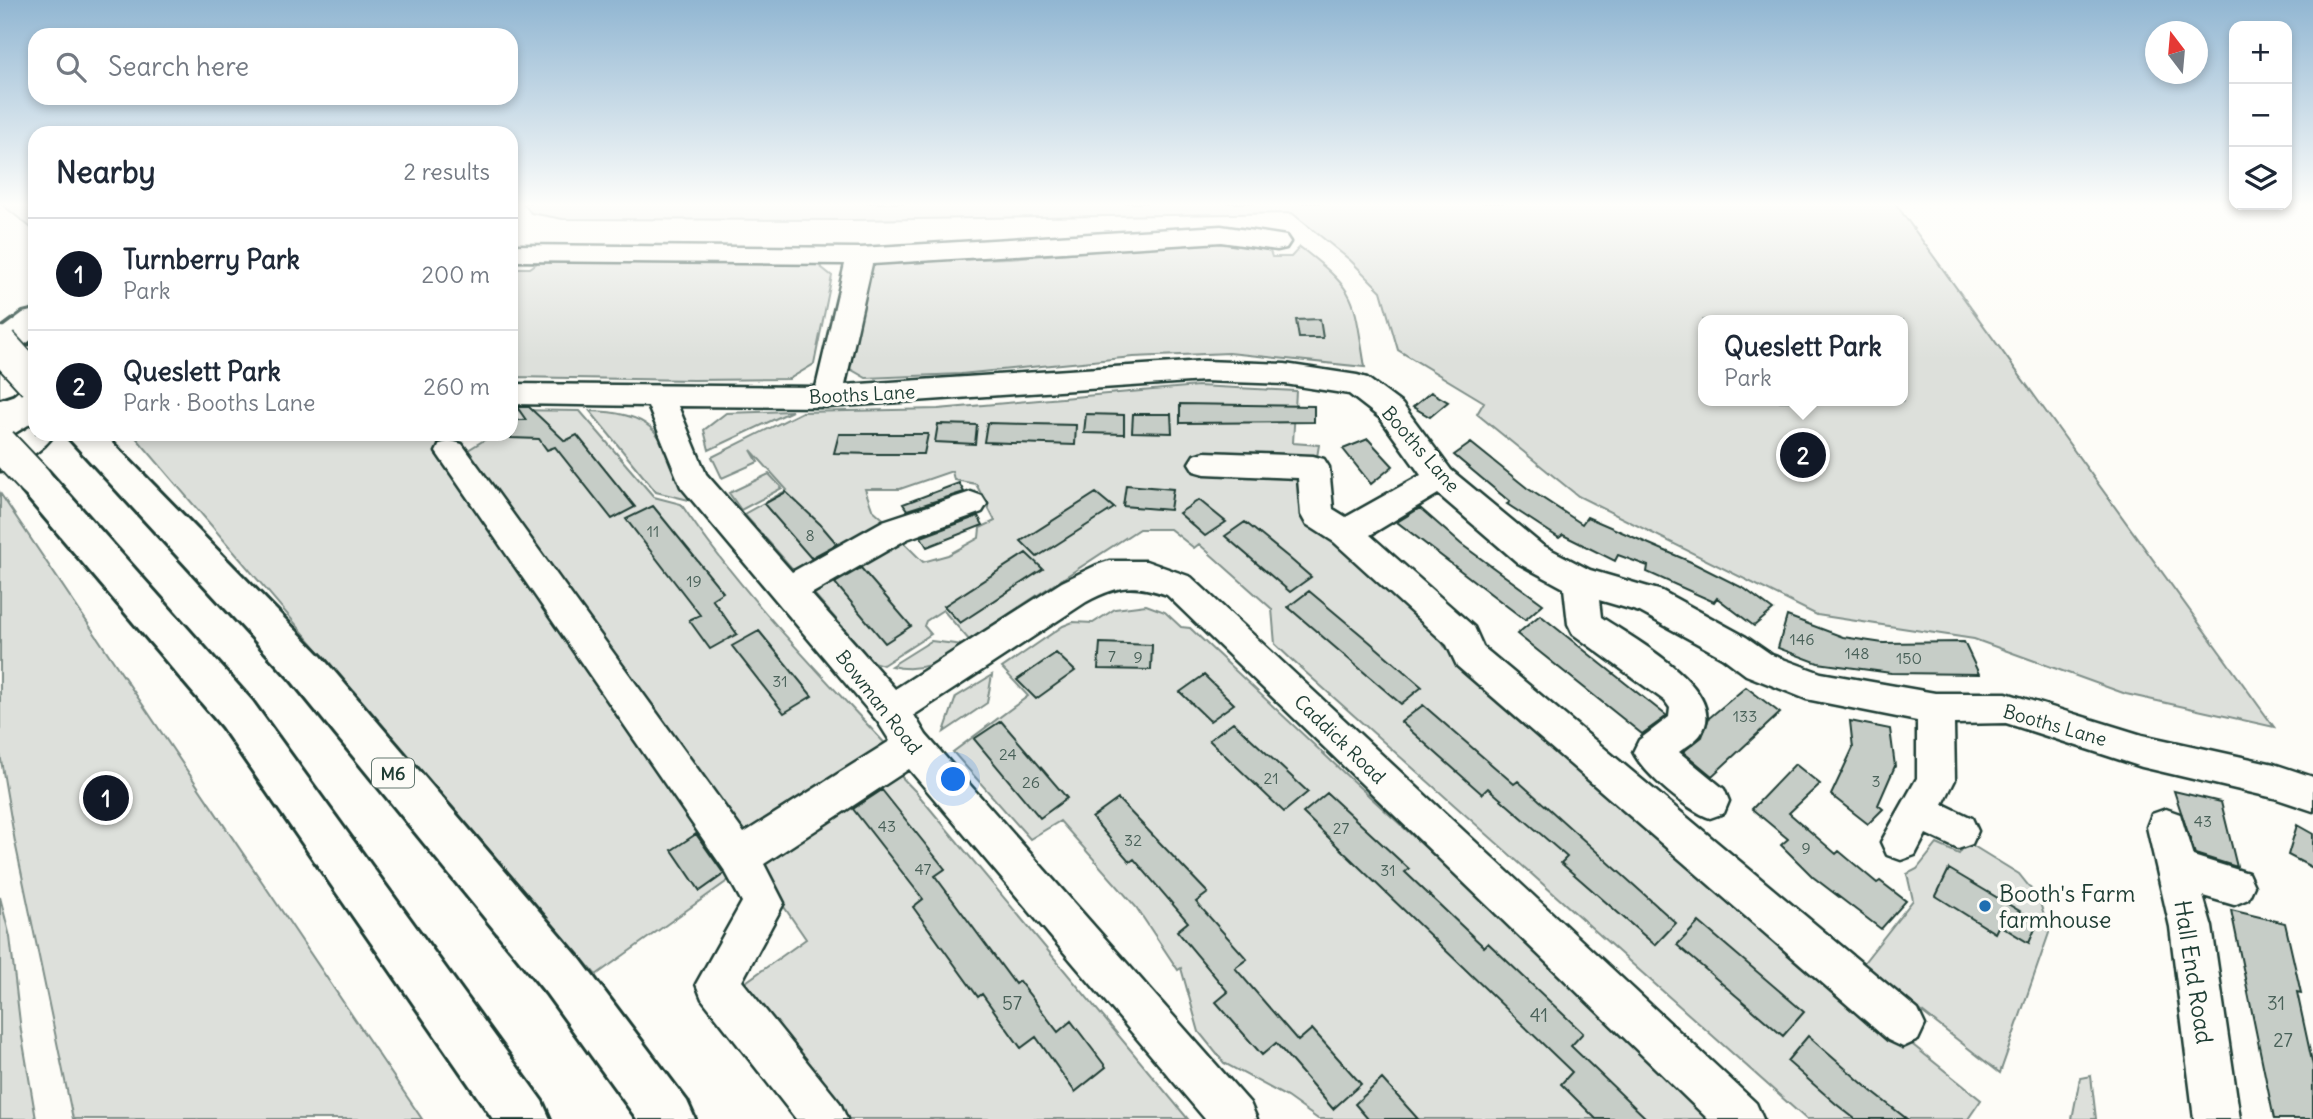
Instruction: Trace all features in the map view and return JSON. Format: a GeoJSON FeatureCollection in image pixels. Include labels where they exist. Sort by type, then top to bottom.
{"type":"FeatureCollection","features":[{"type":"Feature","properties":{"kind":"highway"},"geometry":{"type":"LineString","coordinates":[[28,326],[0,345],[28,375]]}},
{"type":"Feature","properties":{"kind":"highway"},"geometry":{"type":"LineString","coordinates":[[0,385],[28,362]]}},
{"type":"Feature","properties":{"kind":"highway","name":"M6"},"geometry":{"type":"LineString","coordinates":[[90,441],[306,668],[563,976],[669,1119]]}},
{"type":"Feature","properties":{"kind":"highway"},"geometry":{"type":"LineString","coordinates":[[0,444],[17,471],[237,714],[524,1119]]}},
{"type":"Feature","properties":{"kind":"street"},"geometry":{"type":"LineString","coordinates":[[769,255],[872,255]]}},
{"type":"Feature","properties":{"kind":"street"},"geometry":{"type":"LineString","coordinates":[[828,397],[860,256]]}},
{"type":"Feature","properties":{"kind":"street","name":"Booths Lane"},"geometry":{"type":"LineString","coordinates":[[518,394],[828,397],[1204,371],[1285,374],[1357,385],[1391,411],[1440,478],[1530,554],[1580,582],[1650,601],[1734,647],[1759,666],[1819,688],[1935,709],[2006,708],[2142,751],[2274,781],[2313,794]]}},
{"type":"Feature","properties":{"kind":"street","name":"Bowman Road"},"geometry":{"type":"LineString","coordinates":[[660,397],[692,479],[891,711],[913,746],[1234,1119]]}},
{"type":"Feature","properties":{"kind":"street"},"geometry":{"type":"LineString","coordinates":[[17,471],[35,441]]}},
{"type":"Feature","properties":{"kind":"street"},"geometry":{"type":"LineString","coordinates":[[451,452],[739,858],[764,903],[718,984],[824,1119]]}},
{"type":"Feature","properties":{"kind":"street"},"geometry":{"type":"LineString","coordinates":[[1205,463],[1313,467],[1317,515],[1346,533],[1462,637],[1469,656],[1903,1026]]}},
{"type":"Feature","properties":{"kind":"street"},"geometry":{"type":"LineString","coordinates":[[1346,533],[1440,478]]}},
{"type":"Feature","properties":{"kind":"street"},"geometry":{"type":"LineString","coordinates":[[788,591],[895,530],[971,504]]}},
{"type":"Feature","properties":{"kind":"street","name":"Caddick Road"},"geometry":{"type":"LineString","coordinates":[[891,711],[1074,592],[1109,573],[1146,574],[1179,586],[1741,1119]]}},
{"type":"Feature","properties":{"kind":"street"},"geometry":{"type":"LineString","coordinates":[[1580,582],[1586,624],[1678,690],[1688,707],[1687,724],[1652,752],[1710,801]]}},
{"type":"Feature","properties":{"kind":"street"},"geometry":{"type":"LineString","coordinates":[[1935,709],[1936,780],[1911,827],[1958,831]]}},
{"type":"Feature","properties":{"kind":"street"},"geometry":{"type":"LineString","coordinates":[[739,858],[913,746]]}},
{"type":"Feature","properties":{"kind":"street","name":"Hall End Road"},"geometry":{"type":"LineString","coordinates":[[2166,827],[2191,927],[2217,1119]]}},
{"type":"Feature","properties":{"kind":"street"},"geometry":{"type":"LineString","coordinates":[[2177,870],[2234,886]]}},
{"type":"Feature","properties":{"kind":"shaded area"},"geometry":{"type":"Polygon","coordinates":[[[1044,255],[1310,255],[1333,275],[1350,298],[1355,310],[1365,367],[1229,353],[1133,357],[961,374],[866,378],[845,366],[862,274],[880,262],[1044,255]]]}},
{"type":"Feature","properties":{"kind":"shaded area"},"geometry":{"type":"Polygon","coordinates":[[[1344,255],[1933,255],[2274,727],[2126,694],[1974,639],[1817,615],[1578,496],[1477,414],[1484,402],[1398,350],[1381,291],[1344,255]]]}},
{"type":"Feature","properties":{"kind":"shaded area"},"geometry":{"type":"Polygon","coordinates":[[[540,261],[817,264],[832,276],[814,364],[789,379],[518,377],[518,268],[530,268],[540,261]]]}},
{"type":"Feature","properties":{"kind":"shaded area"},"geometry":{"type":"Polygon","coordinates":[[[1198,386],[1296,391],[1293,443],[1319,445],[1316,463],[1299,473],[1437,631],[1444,646],[1872,1012],[1981,1100],[1968,1119],[1806,1119],[1294,662],[1275,644],[1272,609],[1199,544],[1194,548],[1170,529],[1139,529],[969,640],[943,610],[926,621],[924,626],[931,634],[883,665],[873,662],[809,588],[897,536],[923,562],[948,555],[979,538],[980,528],[995,521],[976,484],[954,480],[952,471],[900,489],[865,489],[872,509],[889,524],[798,575],[744,514],[787,490],[751,450],[758,462],[722,478],[712,457],[802,412],[938,409],[1198,386]]]}},
{"type":"Feature","properties":{"kind":"shaded area"},"geometry":{"type":"Polygon","coordinates":[[[518,410],[580,411],[654,497],[681,504],[755,600],[891,750],[743,847],[460,455],[483,441],[518,441],[518,410]]]}},
{"type":"Feature","properties":{"kind":"shaded area"},"geometry":{"type":"Polygon","coordinates":[[[590,411],[632,417],[646,424],[657,434],[665,447],[689,500],[656,492],[590,411]]]}},
{"type":"Feature","properties":{"kind":"shaded area"},"geometry":{"type":"Polygon","coordinates":[[[792,411],[709,450],[704,430],[726,413],[792,411]]]}},
{"type":"Feature","properties":{"kind":"shaded area"},"geometry":{"type":"Polygon","coordinates":[[[139,441],[436,441],[740,872],[596,975],[139,441]]]}},
{"type":"Feature","properties":{"kind":"shaded area"},"geometry":{"type":"Polygon","coordinates":[[[769,474],[782,488],[741,510],[729,493],[769,474]]]}},
{"type":"Feature","properties":{"kind":"shaded area"},"geometry":{"type":"Polygon","coordinates":[[[0,493],[422,1119],[73,1119],[15,842],[0,754],[0,493]]]}},
{"type":"Feature","properties":{"kind":"shaded area"},"geometry":{"type":"Polygon","coordinates":[[[1146,605],[1165,612],[1181,627],[1190,628],[1344,773],[1722,1119],[1318,1119],[1287,1097],[1224,1063],[1199,1032],[1181,968],[1178,970],[1136,907],[1060,821],[1030,839],[953,752],[1028,696],[1002,668],[1063,626],[1073,622],[1093,623],[1115,609],[1146,605]]]}},
{"type":"Feature","properties":{"kind":"shaded area"},"geometry":{"type":"Polygon","coordinates":[[[931,641],[963,645],[930,665],[911,668],[891,666],[931,641]]]}},
{"type":"Feature","properties":{"kind":"shaded area"},"geometry":{"type":"Polygon","coordinates":[[[992,675],[987,703],[944,732],[956,697],[992,675]]]}},
{"type":"Feature","properties":{"kind":"shaded area"},"geometry":{"type":"Polygon","coordinates":[[[893,768],[916,792],[1188,1119],[840,1119],[736,989],[806,939],[754,863],[893,768]]]}},
{"type":"Feature","properties":{"kind":"shaded area"},"geometry":{"type":"Polygon","coordinates":[[[1967,842],[2019,874],[2039,899],[2049,933],[2000,1073],[1862,965],[1913,900],[1907,874],[1917,869],[1937,844],[1959,854],[1967,842]]]}},
{"type":"Feature","properties":{"kind":"shaded area"},"geometry":{"type":"Polygon","coordinates":[[[0,897],[10,937],[21,1031],[36,1119],[0,1119],[0,897]]]}},
{"type":"Feature","properties":{"kind":"shaded area"},"geometry":{"type":"Polygon","coordinates":[[[2091,1076],[2096,1119],[2072,1119],[2080,1078],[2091,1076]]]}},
{"type":"Feature","properties":{"kind":"building"},"geometry":{"type":"Polygon","coordinates":[[[1320,319],[1323,338],[1299,338],[1296,320],[1320,319]]]}},
{"type":"Feature","properties":{"kind":"building"},"geometry":{"type":"Polygon","coordinates":[[[1431,392],[1448,402],[1430,417],[1413,407],[1431,392]]]}},
{"type":"Feature","properties":{"kind":"building"},"geometry":{"type":"Polygon","coordinates":[[[1180,404],[1314,406],[1314,422],[1180,423],[1180,404]]]}},
{"type":"Feature","properties":{"kind":"building"},"geometry":{"type":"Polygon","coordinates":[[[518,407],[529,407],[565,441],[577,435],[635,507],[612,519],[555,447],[547,450],[539,439],[518,438],[518,420],[526,420],[518,407]]]}},
{"type":"Feature","properties":{"kind":"building"},"geometry":{"type":"Polygon","coordinates":[[[1086,414],[1124,415],[1124,434],[1084,433],[1086,414]]]}},
{"type":"Feature","properties":{"kind":"building"},"geometry":{"type":"Polygon","coordinates":[[[1133,414],[1171,414],[1172,433],[1132,432],[1133,414]]]}},
{"type":"Feature","properties":{"kind":"building"},"geometry":{"type":"Polygon","coordinates":[[[987,423],[1076,425],[1075,445],[984,442],[987,423]]]}},
{"type":"Feature","properties":{"kind":"building"},"geometry":{"type":"Polygon","coordinates":[[[938,424],[977,425],[975,444],[935,442],[938,424]]]}},
{"type":"Feature","properties":{"kind":"building"},"geometry":{"type":"Polygon","coordinates":[[[839,434],[928,434],[924,454],[875,454],[834,453],[839,434]]]}},
{"type":"Feature","properties":{"kind":"building"},"geometry":{"type":"Polygon","coordinates":[[[1368,439],[1393,466],[1371,484],[1343,449],[1368,439]]]}},
{"type":"Feature","properties":{"kind":"building"},"geometry":{"type":"Polygon","coordinates":[[[1471,443],[1527,488],[1582,524],[1587,517],[1691,562],[1745,589],[1773,610],[1754,626],[1717,598],[1714,602],[1647,572],[1648,566],[1618,555],[1615,561],[1563,535],[1559,538],[1507,504],[1510,502],[1454,455],[1471,443]]]}},
{"type":"Feature","properties":{"kind":"building"},"geometry":{"type":"Polygon","coordinates":[[[959,483],[964,492],[907,510],[903,504],[959,483]]]}},
{"type":"Feature","properties":{"kind":"building"},"geometry":{"type":"Polygon","coordinates":[[[1126,485],[1173,489],[1170,510],[1123,506],[1126,485]]]}},
{"type":"Feature","properties":{"kind":"building"},"geometry":{"type":"Polygon","coordinates":[[[786,492],[837,544],[811,558],[764,504],[786,492]]]}},
{"type":"Feature","properties":{"kind":"building"},"geometry":{"type":"Polygon","coordinates":[[[1096,493],[1114,508],[1037,557],[1021,541],[1096,493]]]}},
{"type":"Feature","properties":{"kind":"building"},"geometry":{"type":"Polygon","coordinates":[[[1199,500],[1226,522],[1205,536],[1179,513],[1199,500]]]}},
{"type":"Feature","properties":{"kind":"building"},"geometry":{"type":"Polygon","coordinates":[[[653,506],[723,592],[712,599],[737,634],[710,649],[689,620],[700,615],[626,519],[653,506]]]}},
{"type":"Feature","properties":{"kind":"building"},"geometry":{"type":"Polygon","coordinates":[[[1420,508],[1461,544],[1543,604],[1525,620],[1397,522],[1420,508]]]}},
{"type":"Feature","properties":{"kind":"building"},"geometry":{"type":"Polygon","coordinates":[[[978,516],[983,525],[927,547],[921,537],[978,516]]]}},
{"type":"Feature","properties":{"kind":"building"},"geometry":{"type":"Polygon","coordinates":[[[1245,522],[1311,577],[1290,592],[1225,536],[1245,522]]]}},
{"type":"Feature","properties":{"kind":"building"},"geometry":{"type":"Polygon","coordinates":[[[1026,553],[1043,569],[960,623],[944,606],[1026,553]]]}},
{"type":"Feature","properties":{"kind":"building"},"geometry":{"type":"Polygon","coordinates":[[[861,568],[911,626],[885,643],[835,583],[861,568]]]}},
{"type":"Feature","properties":{"kind":"building"},"geometry":{"type":"Polygon","coordinates":[[[1309,591],[1422,687],[1401,704],[1288,607],[1309,591]]]}},
{"type":"Feature","properties":{"kind":"building"},"geometry":{"type":"Polygon","coordinates":[[[1540,615],[1667,716],[1642,734],[1517,634],[1540,615]]]}},
{"type":"Feature","properties":{"kind":"building"},"geometry":{"type":"Polygon","coordinates":[[[1787,616],[1843,637],[1883,643],[1964,642],[1979,674],[1891,673],[1818,663],[1778,648],[1787,616]]]}},
{"type":"Feature","properties":{"kind":"building"},"geometry":{"type":"Polygon","coordinates":[[[759,631],[812,696],[784,713],[732,646],[759,631]]]}},
{"type":"Feature","properties":{"kind":"building"},"geometry":{"type":"Polygon","coordinates":[[[1100,643],[1152,645],[1151,670],[1098,669],[1100,643]]]}},
{"type":"Feature","properties":{"kind":"building"},"geometry":{"type":"Polygon","coordinates":[[[1056,653],[1075,671],[1036,699],[1017,680],[1056,653]]]}},
{"type":"Feature","properties":{"kind":"building"},"geometry":{"type":"Polygon","coordinates":[[[1204,675],[1234,704],[1210,721],[1180,692],[1204,675]]]}},
{"type":"Feature","properties":{"kind":"building"},"geometry":{"type":"Polygon","coordinates":[[[1746,687],[1780,713],[1712,776],[1683,752],[1702,737],[1709,718],[1746,687]]]}},
{"type":"Feature","properties":{"kind":"building"},"geometry":{"type":"Polygon","coordinates":[[[1423,705],[1514,784],[1518,781],[1676,923],[1655,945],[1561,863],[1567,857],[1488,788],[1482,794],[1401,722],[1423,705]]]}},
{"type":"Feature","properties":{"kind":"building"},"geometry":{"type":"Polygon","coordinates":[[[1001,721],[1067,798],[1040,818],[974,739],[1001,721]]]}},
{"type":"Feature","properties":{"kind":"building"},"geometry":{"type":"Polygon","coordinates":[[[1850,721],[1890,729],[1895,766],[1878,805],[1883,809],[1868,824],[1831,795],[1853,748],[1850,721]]]}},
{"type":"Feature","properties":{"kind":"building"},"geometry":{"type":"Polygon","coordinates":[[[1233,722],[1308,792],[1284,812],[1209,740],[1233,722]]]}},
{"type":"Feature","properties":{"kind":"building"},"geometry":{"type":"Polygon","coordinates":[[[1795,764],[1820,784],[1789,813],[1836,854],[1839,851],[1877,883],[1880,881],[1906,901],[1881,929],[1813,877],[1781,845],[1788,839],[1752,809],[1795,764]]]}},
{"type":"Feature","properties":{"kind":"building"},"geometry":{"type":"Polygon","coordinates":[[[882,790],[945,869],[935,876],[1015,984],[1019,981],[1058,1032],[1071,1021],[1106,1067],[1075,1092],[1036,1037],[1021,1048],[982,994],[978,997],[913,907],[923,899],[853,809],[882,790]]]}},
{"type":"Feature","properties":{"kind":"building"},"geometry":{"type":"Polygon","coordinates":[[[2174,791],[2221,802],[2237,867],[2195,854],[2174,791]]]}},
{"type":"Feature","properties":{"kind":"building"},"geometry":{"type":"Polygon","coordinates":[[[1327,793],[1409,869],[1405,872],[1484,947],[1488,943],[1583,1033],[1571,1046],[1647,1119],[1596,1119],[1561,1084],[1572,1072],[1303,813],[1327,793]]]}},
{"type":"Feature","properties":{"kind":"building"},"geometry":{"type":"Polygon","coordinates":[[[1118,799],[1208,893],[1196,902],[1247,959],[1235,968],[1298,1041],[1312,1029],[1361,1084],[1333,1109],[1276,1043],[1262,1055],[1216,1002],[1228,992],[1177,931],[1188,922],[1134,859],[1130,862],[1092,818],[1118,799]]]}},
{"type":"Feature","properties":{"kind":"building"},"geometry":{"type":"Polygon","coordinates":[[[2297,825],[2313,834],[2313,868],[2288,855],[2297,825]]]}},
{"type":"Feature","properties":{"kind":"building"},"geometry":{"type":"Polygon","coordinates":[[[696,834],[724,874],[700,891],[672,850],[696,834]]]}},
{"type":"Feature","properties":{"kind":"building","name":"Booth's Farm farmhouse"},"geometry":{"type":"Polygon","coordinates":[[[1949,869],[2038,922],[2029,943],[1999,925],[1995,933],[1936,896],[1949,869]]]}},
{"type":"Feature","properties":{"kind":"building"},"geometry":{"type":"Polygon","coordinates":[[[2231,910],[2285,923],[2301,993],[2297,992],[2313,1066],[2313,1119],[2274,1119],[2231,910]]]}},
{"type":"Feature","properties":{"kind":"building"},"geometry":{"type":"Polygon","coordinates":[[[1699,922],[1804,1012],[1783,1036],[1677,945],[1699,922]]]}},
{"type":"Feature","properties":{"kind":"building"},"geometry":{"type":"Polygon","coordinates":[[[1808,1036],[1907,1119],[1855,1119],[1836,1104],[1787,1061],[1808,1036]]]}},
{"type":"Feature","properties":{"kind":"building"},"geometry":{"type":"Polygon","coordinates":[[[1382,1079],[1418,1119],[1368,1119],[1355,1104],[1382,1079]]]}},
{"type":"Feature","properties":{"kind":"place","name":"Queslett Park"},"geometry":{"type":"Point","coordinates":[1803,455]}},
{"type":"Feature","properties":{"kind":"place","name":"Turnberry Park"},"geometry":{"type":"Point","coordinates":[106,798]}},
{"type":"Feature","properties":{"kind":"place","name":"Booth's Farm farmhouse"},"geometry":{"type":"Point","coordinates":[1985,906]}}]}
